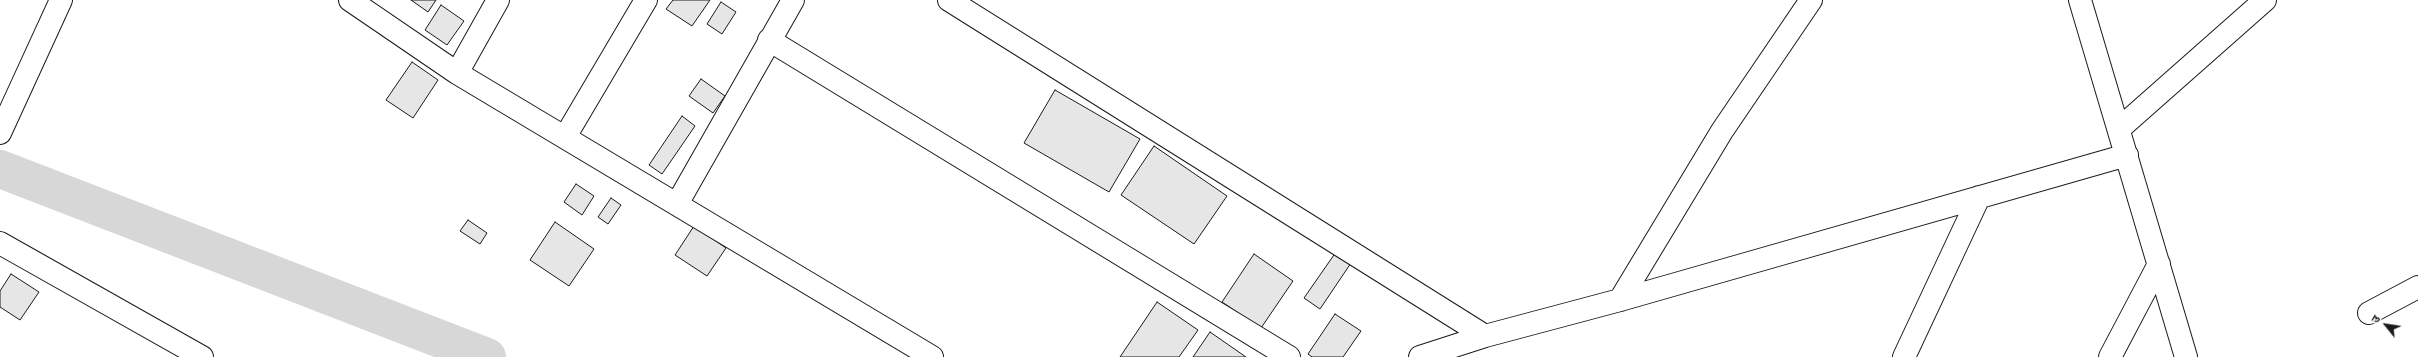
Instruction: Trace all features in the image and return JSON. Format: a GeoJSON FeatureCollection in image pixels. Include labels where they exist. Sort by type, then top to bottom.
{"type":"FeatureCollection","features":[{"type":"Feature","properties":{"kind":"street"},"geometry":{"type":"LineString","coordinates":[[0,133],[61,0]]}},
{"type":"Feature","properties":{"kind":"street"},"geometry":{"type":"LineString","coordinates":[[350,0],[457,73],[932,357]]}},
{"type":"Feature","properties":{"kind":"street"},"geometry":{"type":"LineString","coordinates":[[457,73],[498,0]]}},
{"type":"Feature","properties":{"kind":"street"},"geometry":{"type":"LineString","coordinates":[[565,137],[646,0]]}},
{"type":"Feature","properties":{"kind":"street"},"geometry":{"type":"LineString","coordinates":[[677,204],[793,0]]}},
{"type":"Feature","properties":{"kind":"street"},"geometry":{"type":"LineString","coordinates":[[949,0],[1485,336]]}},
{"type":"Feature","properties":{"kind":"street"},"geometry":{"type":"LineString","coordinates":[[1620,300],[1722,130],[1811,0]]}},
{"type":"Feature","properties":{"kind":"street"},"geometry":{"type":"LineString","coordinates":[[2080,0],[2186,357]]}},
{"type":"Feature","properties":{"kind":"street"},"geometry":{"type":"LineString","coordinates":[[2119,129],[2265,0]]}},
{"type":"Feature","properties":{"kind":"street"},"geometry":{"type":"LineString","coordinates":[[769,40],[1289,357]]}},
{"type":"Feature","properties":{"kind":"street"},"geometry":{"type":"LineString","coordinates":[[1420,357],[1485,336],[1620,300],[2127,155]]}},
{"type":"Feature","properties":{"kind":"street"},"geometry":{"type":"LineString","coordinates":[[1904,357],[1979,197]]}},
{"type":"Feature","properties":{"kind":"street"},"geometry":{"type":"LineString","coordinates":[[0,243],[202,357]]}},
{"type":"Feature","properties":{"kind":"street"},"geometry":{"type":"LineString","coordinates":[[2110,357],[2159,264]]}},
{"type":"Feature","properties":{"kind":"street"},"geometry":{"type":"LineString","coordinates":[[2369,314],[2418,287]]}},
{"type":"Feature","properties":{"kind":"building"},"geometry":{"type":"Polygon","coordinates":[[[411,0],[436,0],[428,12],[411,0]]]}},
{"type":"Feature","properties":{"kind":"building"},"geometry":{"type":"Polygon","coordinates":[[[673,0],[710,0],[692,26],[666,9],[673,0]]]}},
{"type":"Feature","properties":{"kind":"building"},"geometry":{"type":"Polygon","coordinates":[[[721,2],[736,12],[722,34],[707,24],[721,2]]]}},
{"type":"Feature","properties":{"kind":"building"},"geometry":{"type":"Polygon","coordinates":[[[441,5],[464,21],[447,45],[425,30],[441,5]]]}},
{"type":"Feature","properties":{"kind":"building"},"geometry":{"type":"Polygon","coordinates":[[[412,62],[438,80],[413,118],[386,100],[412,62]]]}},
{"type":"Feature","properties":{"kind":"building"},"geometry":{"type":"Polygon","coordinates":[[[701,79],[725,96],[713,113],[689,96],[701,79]]]}},
{"type":"Feature","properties":{"kind":"building"},"geometry":{"type":"Polygon","coordinates":[[[1055,90],[1140,139],[1109,192],[1024,143],[1055,90]]]}},
{"type":"Feature","properties":{"kind":"building"},"geometry":{"type":"Polygon","coordinates":[[[682,116],[695,126],[662,174],[649,165],[682,116]]]}},
{"type":"Feature","properties":{"kind":"building"},"geometry":{"type":"Polygon","coordinates":[[[1154,146],[1227,196],[1194,244],[1121,195],[1154,146]]]}},
{"type":"Feature","properties":{"kind":"building"},"geometry":{"type":"Polygon","coordinates":[[[576,184],[594,196],[582,215],[564,202],[576,184]]]}},
{"type":"Feature","properties":{"kind":"building"},"geometry":{"type":"Polygon","coordinates":[[[611,198],[621,205],[608,224],[598,217],[611,198]]]}},
{"type":"Feature","properties":{"kind":"building"},"geometry":{"type":"Polygon","coordinates":[[[468,220],[487,233],[480,244],[460,231],[468,220]]]}},
{"type":"Feature","properties":{"kind":"building"},"geometry":{"type":"Polygon","coordinates":[[[555,222],[594,249],[569,286],[530,260],[555,222]]]}},
{"type":"Feature","properties":{"kind":"building"},"geometry":{"type":"Polygon","coordinates":[[[694,226],[726,248],[707,276],[675,255],[694,226]]]}},
{"type":"Feature","properties":{"kind":"building"},"geometry":{"type":"Polygon","coordinates":[[[1336,252],[1351,263],[1320,309],[1304,298],[1336,252]]]}},
{"type":"Feature","properties":{"kind":"building"},"geometry":{"type":"Polygon","coordinates":[[[1254,254],[1293,281],[1261,328],[1222,302],[1254,254]]]}},
{"type":"Feature","properties":{"kind":"building"},"geometry":{"type":"Polygon","coordinates":[[[11,274],[39,292],[20,320],[0,307],[0,291],[11,274]]]}},
{"type":"Feature","properties":{"kind":"building"},"geometry":{"type":"Polygon","coordinates":[[[1157,302],[1198,330],[1179,357],[1120,357],[1157,302]]]}},
{"type":"Feature","properties":{"kind":"building"},"geometry":{"type":"Polygon","coordinates":[[[1335,314],[1361,331],[1343,357],[1312,357],[1308,354],[1335,314]]]}},
{"type":"Feature","properties":{"kind":"building"},"geometry":{"type":"Polygon","coordinates":[[[1210,332],[1246,357],[1193,357],[1210,332]]]}},
{"type":"Feature","properties":{"kind":"waterway"},"geometry":{"type":"LineString","coordinates":[[0,169],[487,357]]}}]}
